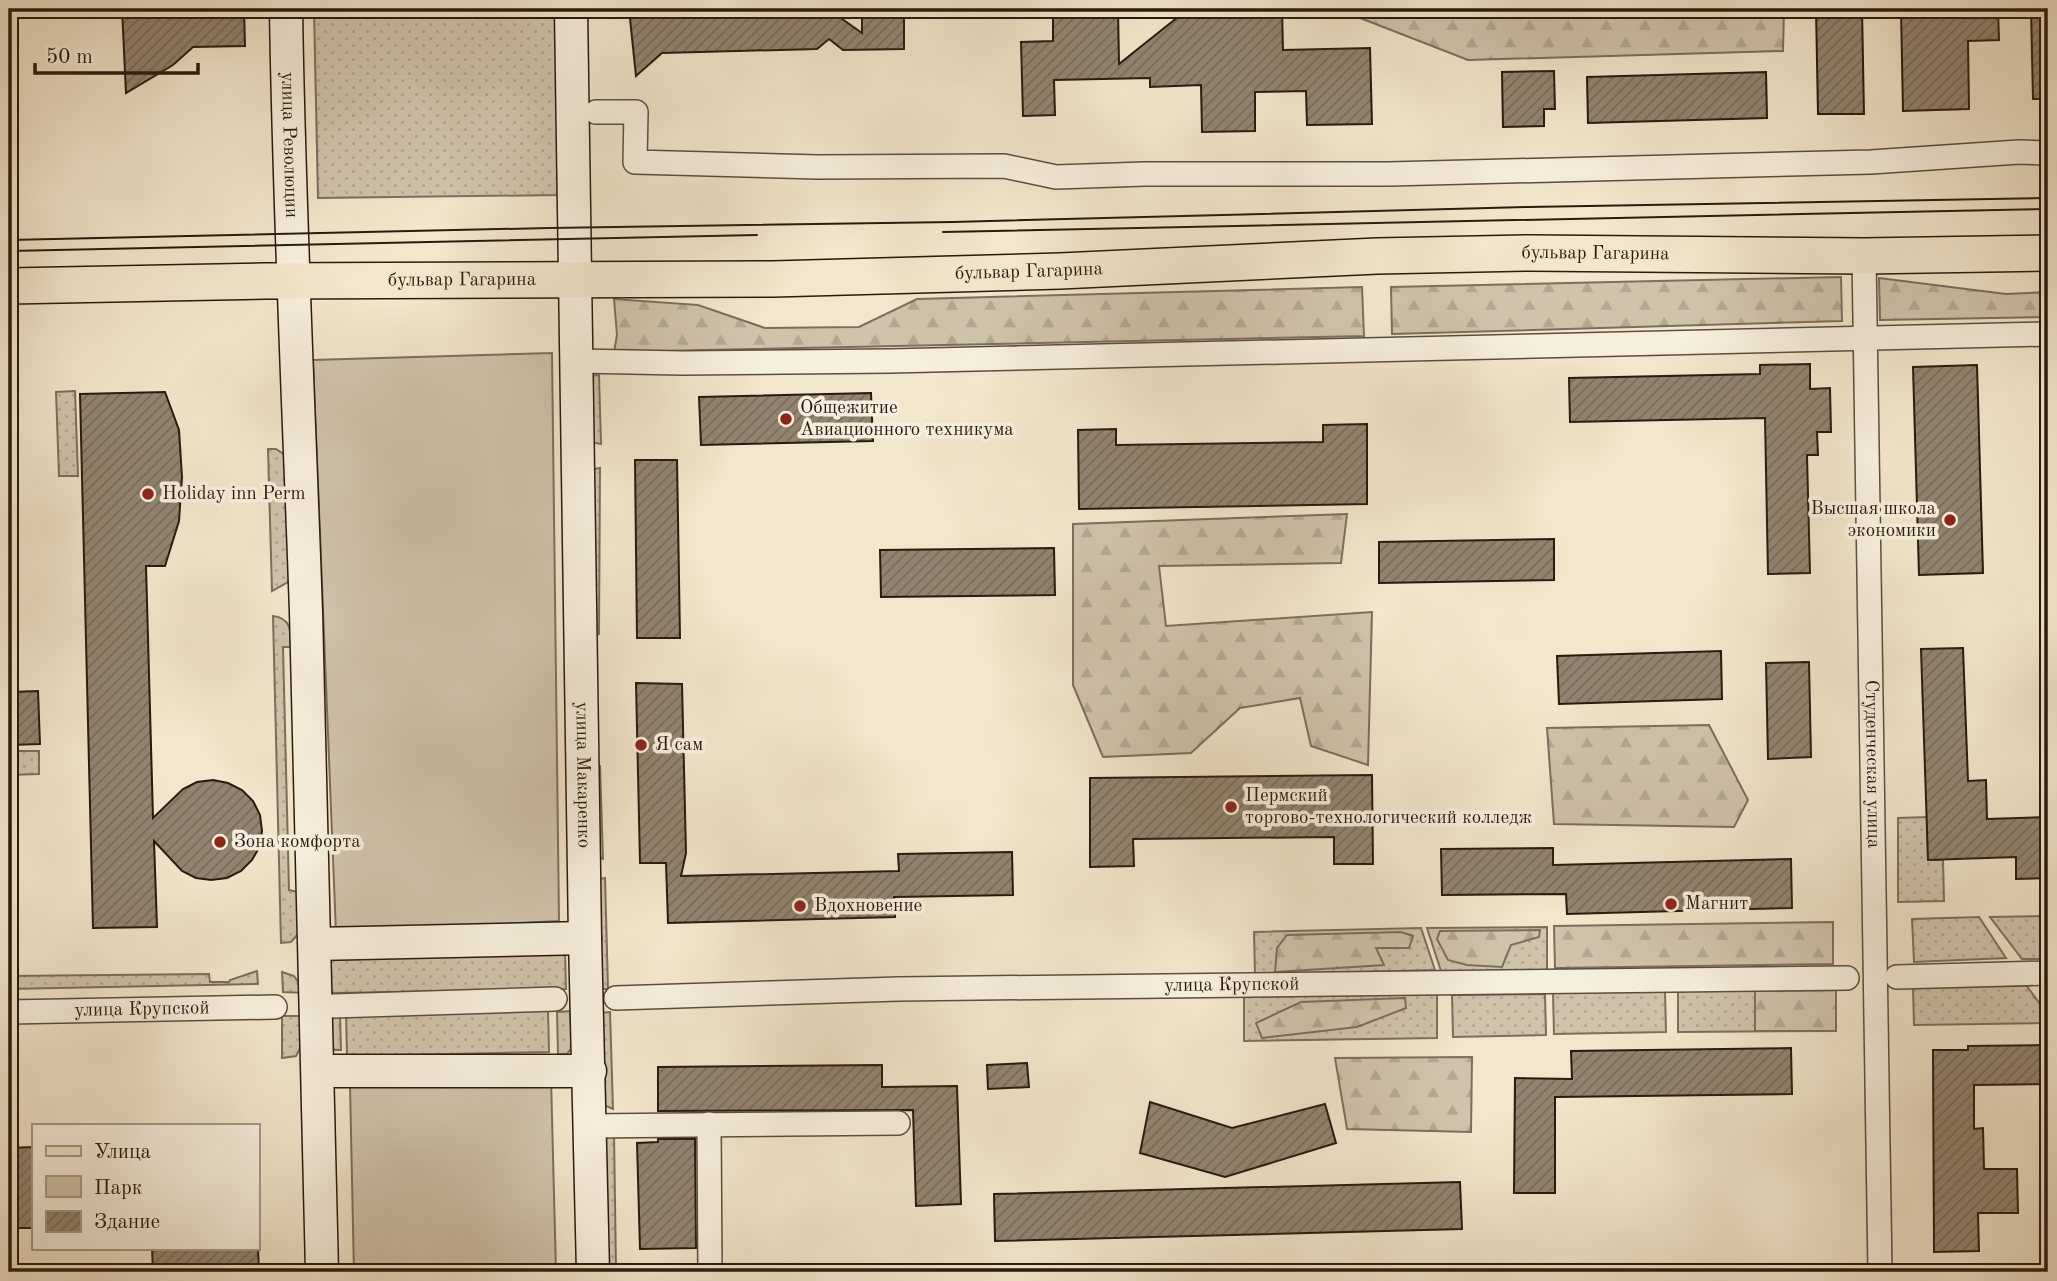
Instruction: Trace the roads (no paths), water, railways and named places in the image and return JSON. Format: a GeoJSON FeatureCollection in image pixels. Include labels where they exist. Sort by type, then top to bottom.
{"type":"FeatureCollection","features":[{"type":"Feature","properties":{"kind":"main road","name":"улица Революции"},"geometry":{"type":"LineString","coordinates":[[286,9],[293,282]]}},
{"type":"Feature","properties":{"kind":"main road"},"geometry":{"type":"LineString","coordinates":[[571,9],[574,279]]}},
{"type":"Feature","properties":{"kind":"main road","name":"бульвар Гагарина"},"geometry":{"type":"LineString","coordinates":[[9,286],[773,279],[1060,271],[1377,256],[1531,253],[1864,256],[2048,253]]}},
{"type":"Feature","properties":{"kind":"main road","name":"улица Макаренко"},"geometry":{"type":"LineString","coordinates":[[574,279],[593,1272]]}},
{"type":"Feature","properties":{"kind":"main road"},"geometry":{"type":"LineString","coordinates":[[293,282],[319,1071],[322,1272]]}},
{"type":"Feature","properties":{"kind":"main road"},"geometry":{"type":"LineString","coordinates":[[315,944],[586,938]]}},
{"type":"Feature","properties":{"kind":"main road"},"geometry":{"type":"LineString","coordinates":[[319,1071],[590,1071]]}},
{"type":"Feature","properties":{"kind":"street"},"geometry":{"type":"LineString","coordinates":[[596,112],[636,112],[635,162],[818,167],[1003,166],[1056,177],[1145,174],[1389,174],[1871,162],[2019,152],[2048,153]]}},
{"type":"Feature","properties":{"kind":"street","name":"Студенческая улица"},"geometry":{"type":"LineString","coordinates":[[1864,256],[1880,1272]]}},
{"type":"Feature","properties":{"kind":"street"},"geometry":{"type":"LineString","coordinates":[[577,361],[681,363],[903,360],[2048,334]]}},
{"type":"Feature","properties":{"kind":"street"},"geometry":{"type":"LineString","coordinates":[[1897,977],[2048,973]]}},
{"type":"Feature","properties":{"kind":"street","name":"улица Крупской"},"geometry":{"type":"LineString","coordinates":[[616,998],[940,988],[1847,978]]}},
{"type":"Feature","properties":{"kind":"street"},"geometry":{"type":"LineString","coordinates":[[333,1006],[555,999]]}},
{"type":"Feature","properties":{"kind":"street","name":"улица Крупской"},"geometry":{"type":"LineString","coordinates":[[9,1012],[275,1007]]}},
{"type":"Feature","properties":{"kind":"street"},"geometry":{"type":"LineString","coordinates":[[590,1126],[898,1123]]}},
{"type":"Feature","properties":{"kind":"street"},"geometry":{"type":"LineString","coordinates":[[709,1124],[710,1272]]}},
{"type":"Feature","properties":{"kind":"tram line"},"geometry":{"type":"LineString","coordinates":[[9,240],[2048,198]]}},
{"type":"Feature","properties":{"kind":"tram line"},"geometry":{"type":"LineString","coordinates":[[943,232],[2048,209]]}},
{"type":"Feature","properties":{"kind":"tram line"},"geometry":{"type":"LineString","coordinates":[[9,251],[757,235]]}},
{"type":"Feature","properties":{"kind":"place","name":"Общежитие Авиационного техникума"},"geometry":{"type":"Point","coordinates":[786,419]}},
{"type":"Feature","properties":{"kind":"place","name":"Holiday inn Perm"},"geometry":{"type":"Point","coordinates":[148,494]}},
{"type":"Feature","properties":{"kind":"place","name":"Высшая школа экономики"},"geometry":{"type":"Point","coordinates":[1950,520]}},
{"type":"Feature","properties":{"kind":"place","name":"Я сам"},"geometry":{"type":"Point","coordinates":[641,745]}},
{"type":"Feature","properties":{"kind":"place","name":"Пермский торгово-технологический колледж"},"geometry":{"type":"Point","coordinates":[1231,807]}},
{"type":"Feature","properties":{"kind":"place","name":"Зона комфорта"},"geometry":{"type":"Point","coordinates":[220,842]}},
{"type":"Feature","properties":{"kind":"place","name":"Магнит"},"geometry":{"type":"Point","coordinates":[1671,904]}},
{"type":"Feature","properties":{"kind":"place","name":"Вдохновение"},"geometry":{"type":"Point","coordinates":[800,906]}}]}
